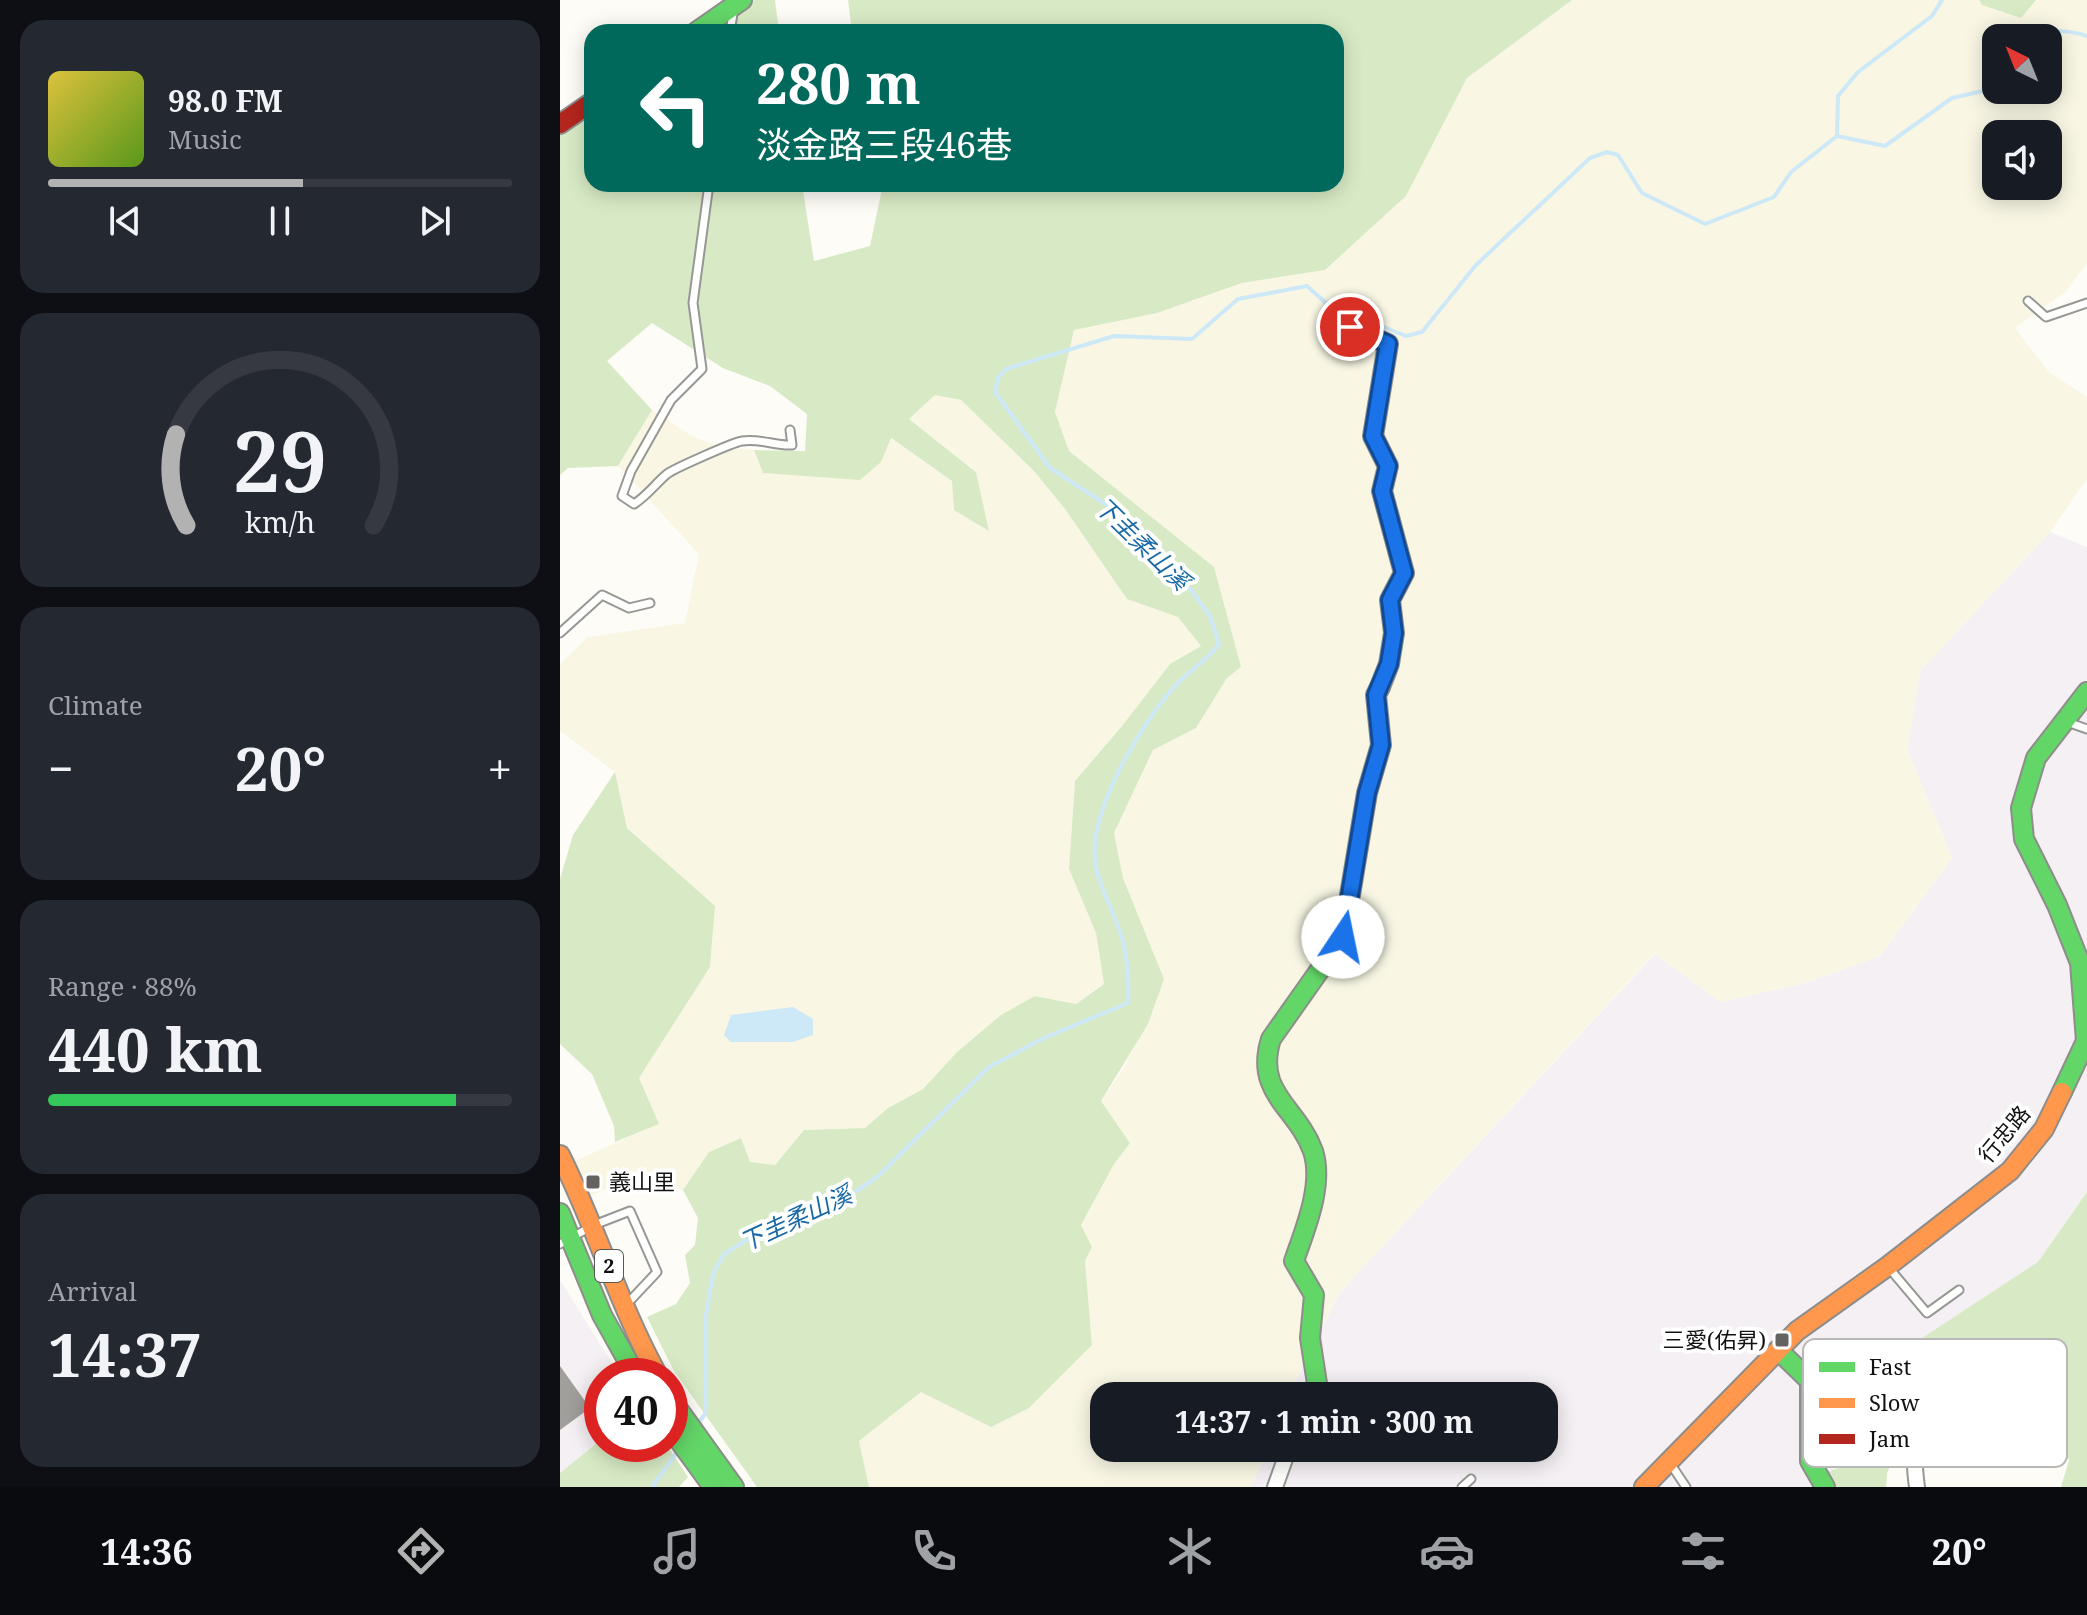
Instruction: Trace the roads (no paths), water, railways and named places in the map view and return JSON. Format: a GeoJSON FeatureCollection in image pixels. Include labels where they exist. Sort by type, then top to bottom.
{"type":"FeatureCollection","features":[{"type":"Feature","properties":{"kind":"street"},"geometry":{"type":"LineString","coordinates":[[708,24],[738,3]]}},
{"type":"Feature","properties":{"kind":"street"},"geometry":{"type":"LineString","coordinates":[[560,124],[584,108]]}},
{"type":"Feature","properties":{"kind":"street"},"geometry":{"type":"LineString","coordinates":[[1317,1382],[1310,1338],[1314,1295],[1294,1261],[1315,1200],[1313,1152],[1266,1075],[1266,1055],[1271,1039],[1343,937],[1367,793],[1381,745],[1376,695],[1389,664],[1394,633],[1390,600],[1404,573],[1382,491],[1388,466],[1373,436],[1388,344],[1350,327]]}},
{"type":"Feature","properties":{"kind":"street","name":"行忠路"},"geometry":{"type":"LineString","coordinates":[[1644,1487],[1797,1331],[1888,1266],[2010,1171],[2044,1129],[2086,1041],[2080,963],[2057,905],[2024,839],[2021,808],[2028,775],[2036,758],[2087,692]]}},
{"type":"Feature","properties":{"kind":"street","name":"2"},"geometry":{"type":"LineString","coordinates":[[560,1155],[594,1225],[632,1328],[648,1358]]}},
{"type":"Feature","properties":{"kind":"street","name":"2"},"geometry":{"type":"LineString","coordinates":[[560,1213],[565,1241],[626,1358]]}},
{"type":"Feature","properties":{"kind":"street"},"geometry":{"type":"LineString","coordinates":[[1778,1350],[1803,1374]]}},
{"type":"Feature","properties":{"kind":"street"},"geometry":{"type":"LineString","coordinates":[[688,1433],[713,1487]]}},
{"type":"Feature","properties":{"kind":"street"},"geometry":{"type":"LineString","coordinates":[[688,1445],[734,1487]]}},
{"type":"Feature","properties":{"kind":"street"},"geometry":{"type":"LineString","coordinates":[[1275,1487],[1284,1462]]}},
{"type":"Feature","properties":{"kind":"street"},"geometry":{"type":"LineString","coordinates":[[1813,1467],[1825,1487]]}},
{"type":"Feature","properties":{"kind":"street"},"geometry":{"type":"LineString","coordinates":[[1914,1467],[1917,1487]]}},
{"type":"Feature","properties":{"kind":"lane"},"geometry":{"type":"LineString","coordinates":[[732,24],[738,3]]}},
{"type":"Feature","properties":{"kind":"lane"},"geometry":{"type":"LineString","coordinates":[[708,192],[693,303],[702,369],[671,400],[631,471],[622,496],[634,504],[648,495],[668,473],[739,441],[762,440],[779,446],[792,445],[790,430]]}},
{"type":"Feature","properties":{"kind":"lane"},"geometry":{"type":"LineString","coordinates":[[2028,301],[2046,317],[2087,303]]}},
{"type":"Feature","properties":{"kind":"lane"},"geometry":{"type":"LineString","coordinates":[[560,633],[602,595],[629,608],[650,603]]}},
{"type":"Feature","properties":{"kind":"lane"},"geometry":{"type":"LineString","coordinates":[[2065,721],[2087,729]]}},
{"type":"Feature","properties":{"kind":"lane"},"geometry":{"type":"LineString","coordinates":[[565,1241],[630,1211],[657,1272],[625,1306]]}},
{"type":"Feature","properties":{"kind":"lane"},"geometry":{"type":"LineString","coordinates":[[1888,1266],[1927,1313],[1959,1290]]}},
{"type":"Feature","properties":{"kind":"lane"},"geometry":{"type":"LineString","coordinates":[[1669,1461],[1686,1487]]}},
{"type":"Feature","properties":{"kind":"lane"},"geometry":{"type":"LineString","coordinates":[[1462,1487],[1471,1479]]}},
{"type":"Feature","properties":{"kind":"water"},"geometry":{"type":"Polygon","coordinates":[[[793,1007],[813,1019],[813,1035],[793,1042],[731,1042],[724,1035],[731,1015],[793,1007]]]}},
{"type":"Feature","properties":{"kind":"waterway"},"geometry":{"type":"LineString","coordinates":[[1837,136],[1838,96],[1858,72],[1932,16],[1942,0]]}},
{"type":"Feature","properties":{"kind":"waterway","name":"下圭柔山溪"},"geometry":{"type":"LineString","coordinates":[[2062,31],[2087,36]]}},
{"type":"Feature","properties":{"kind":"waterway","name":"下圭柔山溪"},"geometry":{"type":"LineString","coordinates":[[697,1425],[705,1414],[706,1315],[713,1274],[724,1254],[755,1235],[834,1206],[876,1178],[989,1067],[1044,1038],[1128,1003],[1128,972],[1123,942],[1096,867],[1099,822],[1119,771],[1147,723],[1175,686],[1219,644],[1210,616],[1191,590],[1153,559],[1110,507],[1050,468],[995,392],[998,378],[1006,369],[1114,336],[1192,339],[1238,299],[1307,286],[1327,304],[1406,336],[1422,332],[1476,265],[1590,158],[1607,152],[1618,155],[1642,193],[1705,224],[1774,197],[1791,172],[1837,136],[1885,146],[1952,98],[1982,91]]}},
{"type":"Feature","properties":{"kind":"waterway","name":"下圭柔山溪"},"geometry":{"type":"LineString","coordinates":[[652,1487],[670,1462]]}},
{"type":"Feature","properties":{"kind":"place","name":"義山里"},"geometry":{"type":"Point","coordinates":[593,1182]}},
{"type":"Feature","properties":{"kind":"place","name":"三愛(佑昇)"},"geometry":{"type":"Point","coordinates":[1782,1340]}}]}
